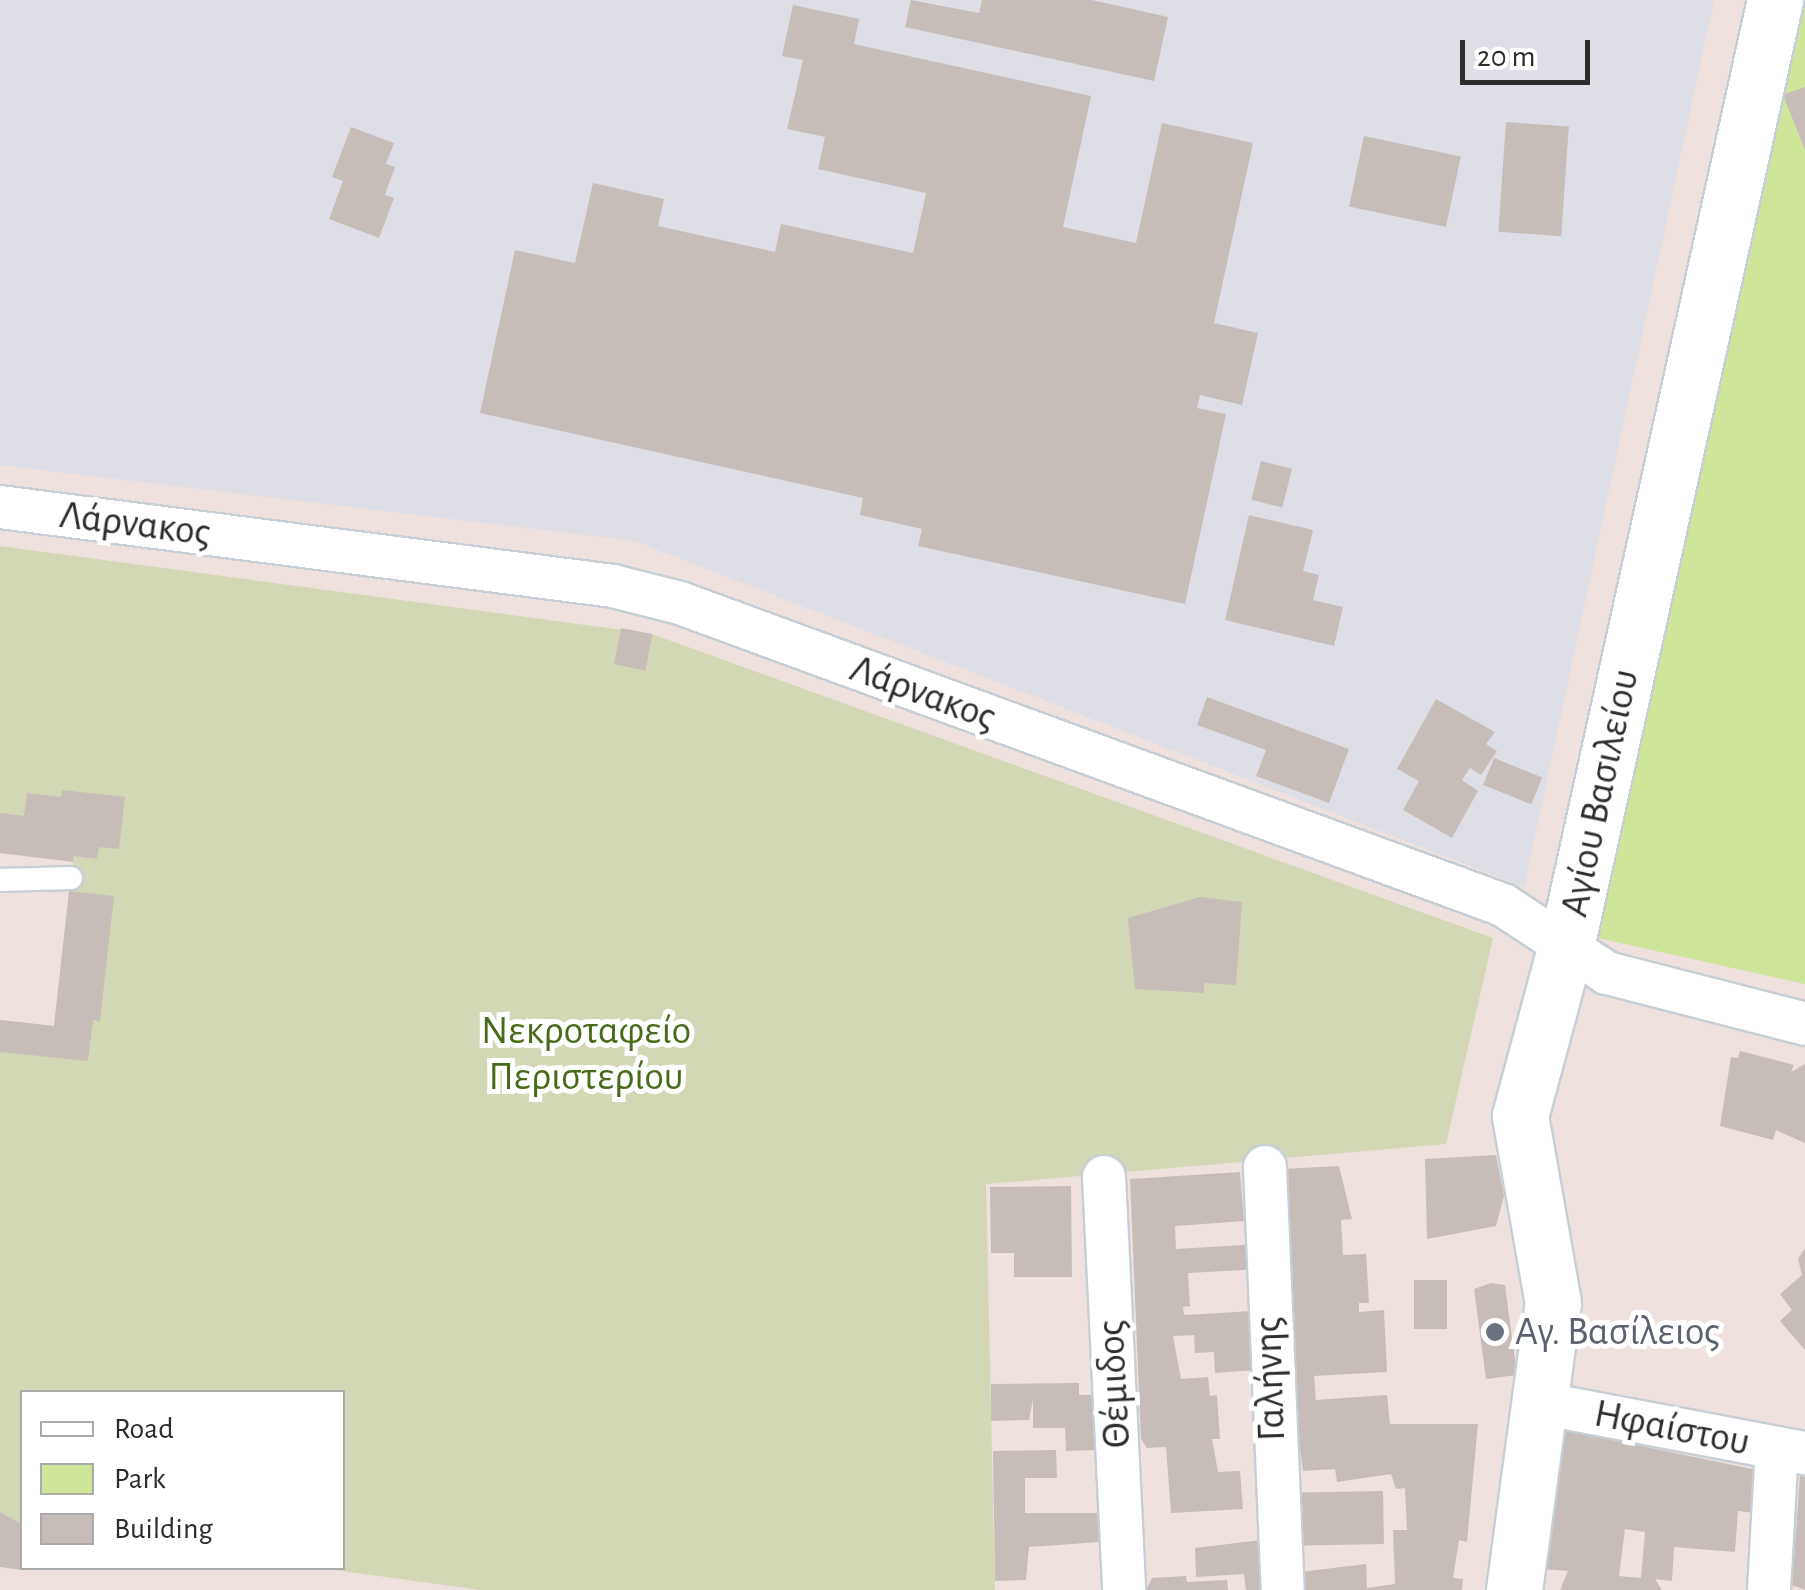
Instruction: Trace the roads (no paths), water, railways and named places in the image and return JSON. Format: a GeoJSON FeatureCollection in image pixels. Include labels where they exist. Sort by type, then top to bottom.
{"type":"FeatureCollection","features":[{"type":"Feature","properties":{"kind":"street","name":"Αγίου Βασιλείου"},"geometry":{"type":"LineString","coordinates":[[1514,1590],[1553,1303],[1520,1116],[1567,942],[1775,0]]}},
{"type":"Feature","properties":{"kind":"street","name":"Λάρνακος"},"geometry":{"type":"LineString","coordinates":[[0,507],[613,586],[680,603],[1503,905],[1567,942],[1607,974],[1805,1024]]}},
{"type":"Feature","properties":{"kind":"street","name":"Γαλήνης"},"geometry":{"type":"LineString","coordinates":[[1265,1168],[1271,1426],[1283,1590]]}},
{"type":"Feature","properties":{"kind":"street","name":"Θέμιδος"},"geometry":{"type":"LineString","coordinates":[[1104,1177],[1124,1590]]}},
{"type":"Feature","properties":{"kind":"street","name":"Ηφαίστου"},"geometry":{"type":"LineString","coordinates":[[1540,1403],[1791,1450]]}},
{"type":"Feature","properties":{"kind":"street"},"geometry":{"type":"LineString","coordinates":[[1769,1590],[1791,1450]]}},
{"type":"Feature","properties":{"kind":"lane"},"geometry":{"type":"LineString","coordinates":[[0,880],[71,878]]}},
{"type":"Feature","properties":{"kind":"place","name":"Αγ. Βασίλειος"},"geometry":{"type":"Point","coordinates":[1495,1332]}},
{"type":"Feature","properties":{"kind":"park label","name":"Νεκροταφείο Περιστερίου"},"geometry":{"type":"Point","coordinates":[586,1054]}}]}
